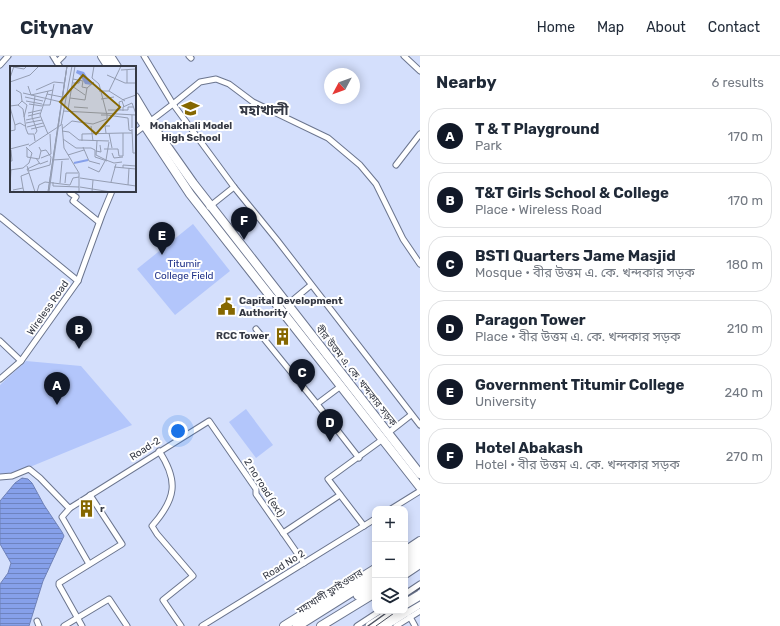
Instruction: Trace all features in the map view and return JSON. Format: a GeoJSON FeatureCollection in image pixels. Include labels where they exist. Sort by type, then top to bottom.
{"type":"FeatureCollection","features":[{"type":"Feature","properties":{"kind":"highway"},"geometry":{"type":"LineString","coordinates":[[408,556],[420,549]]}},
{"type":"Feature","properties":{"kind":"highway"},"geometry":{"type":"LineString","coordinates":[[408,564],[420,556]]}},
{"type":"Feature","properties":{"kind":"highway","name":"মহাখালী ফ্লাইওভার"},"geometry":{"type":"LineString","coordinates":[[297,626],[373,578]]}},
{"type":"Feature","properties":{"kind":"highway","name":"মহাখালী ফ্লাইওভার"},"geometry":{"type":"LineString","coordinates":[[308,626],[372,586]]}},
{"type":"Feature","properties":{"kind":"highway"},"geometry":{"type":"LineString","coordinates":[[408,602],[420,594]]}},
{"type":"Feature","properties":{"kind":"highway"},"geometry":{"type":"LineString","coordinates":[[383,626],[420,603]]}},
{"type":"Feature","properties":{"kind":"highway"},"geometry":{"type":"LineString","coordinates":[[370,626],[389,614]]}},
{"type":"Feature","properties":{"kind":"main road"},"geometry":{"type":"LineString","coordinates":[[102,56],[108,66]]}},
{"type":"Feature","properties":{"kind":"main road"},"geometry":{"type":"LineString","coordinates":[[110,56],[116,66]]}},
{"type":"Feature","properties":{"kind":"main road","name":"বীর উত্তম এ. কে. খন্দকার সড়ক"},"geometry":{"type":"LineString","coordinates":[[136,99],[147,124],[190,194],[341,386],[420,474]]}},
{"type":"Feature","properties":{"kind":"main road","name":"বীর উত্তম এ. কে. খন্দকার সড়ক"},"geometry":{"type":"LineString","coordinates":[[136,112],[147,124],[287,305],[386,436],[420,487]]}},
{"type":"Feature","properties":{"kind":"main road"},"geometry":{"type":"LineString","coordinates":[[408,549],[420,541]]}},
{"type":"Feature","properties":{"kind":"main road"},"geometry":{"type":"LineString","coordinates":[[408,572],[420,564]]}},
{"type":"Feature","properties":{"kind":"main road"},"geometry":{"type":"LineString","coordinates":[[284,626],[372,571]]}},
{"type":"Feature","properties":{"kind":"main road"},"geometry":{"type":"LineString","coordinates":[[321,626],[372,595]]}},
{"type":"Feature","properties":{"kind":"street"},"geometry":{"type":"LineString","coordinates":[[0,65],[8,56]]}},
{"type":"Feature","properties":{"kind":"street"},"geometry":{"type":"LineString","coordinates":[[53,56],[59,66]]}},
{"type":"Feature","properties":{"kind":"street"},"geometry":{"type":"LineString","coordinates":[[57,62],[63,56]]}},
{"type":"Feature","properties":{"kind":"street"},"geometry":{"type":"LineString","coordinates":[[144,56],[173,104],[234,187],[420,425]]}},
{"type":"Feature","properties":{"kind":"street"},"geometry":{"type":"LineString","coordinates":[[404,56],[420,71]]}},
{"type":"Feature","properties":{"kind":"street"},"geometry":{"type":"LineString","coordinates":[[136,132],[200,82],[216,79],[228,84],[253,102],[328,138],[360,165],[376,184],[403,240],[420,264]]}},
{"type":"Feature","properties":{"kind":"street"},"geometry":{"type":"LineString","coordinates":[[396,165],[420,134]]}},
{"type":"Feature","properties":{"kind":"street"},"geometry":{"type":"LineString","coordinates":[[203,211],[234,187]]}},
{"type":"Feature","properties":{"kind":"street"},"geometry":{"type":"LineString","coordinates":[[70,192],[76,197],[73,201],[99,222]]}},
{"type":"Feature","properties":{"kind":"street","name":"Wireless Road"},"geometry":{"type":"LineString","coordinates":[[0,380],[21,361],[78,281],[112,192]]}},
{"type":"Feature","properties":{"kind":"street"},"geometry":{"type":"LineString","coordinates":[[0,217],[78,281]]}},
{"type":"Feature","properties":{"kind":"street"},"geometry":{"type":"LineString","coordinates":[[287,305],[311,286]]}},
{"type":"Feature","properties":{"kind":"street"},"geometry":{"type":"LineString","coordinates":[[256,329],[317,404],[358,458]]}},
{"type":"Feature","properties":{"kind":"street"},"geometry":{"type":"LineString","coordinates":[[0,341],[21,361]]}},
{"type":"Feature","properties":{"kind":"street"},"geometry":{"type":"LineString","coordinates":[[317,404],[341,386]]}},
{"type":"Feature","properties":{"kind":"street"},"geometry":{"type":"LineString","coordinates":[[364,526],[328,479],[358,458],[411,414]]}},
{"type":"Feature","properties":{"kind":"street","name":"Road-2"},"geometry":{"type":"LineString","coordinates":[[70,508],[206,421],[210,421]]}},
{"type":"Feature","properties":{"kind":"street","name":"2 no road (ext)"},"geometry":{"type":"LineString","coordinates":[[210,421],[256,489],[256,494],[304,563]]}},
{"type":"Feature","properties":{"kind":"street"},"geometry":{"type":"LineString","coordinates":[[159,451],[170,471],[172,496],[163,514],[152,526],[157,534],[193,576],[163,600],[181,626]]}},
{"type":"Feature","properties":{"kind":"street"},"geometry":{"type":"LineString","coordinates":[[0,477],[12,476],[29,469],[40,478],[70,508],[62,517],[89,564]]}},
{"type":"Feature","properties":{"kind":"street"},"geometry":{"type":"LineString","coordinates":[[396,506],[420,491]]}},
{"type":"Feature","properties":{"kind":"street"},"geometry":{"type":"LineString","coordinates":[[82,626],[67,602],[59,584],[122,544],[90,495]]}},
{"type":"Feature","properties":{"kind":"street"},"geometry":{"type":"LineString","coordinates":[[282,532],[340,495]]}},
{"type":"Feature","properties":{"kind":"street","name":"Road No 2"},"geometry":{"type":"LineString","coordinates":[[202,626],[372,521]]}},
{"type":"Feature","properties":{"kind":"street"},"geometry":{"type":"LineString","coordinates":[[408,592],[420,584]]}},
{"type":"Feature","properties":{"kind":"street"},"geometry":{"type":"LineString","coordinates":[[64,626],[109,599],[128,626]]}},
{"type":"Feature","properties":{"kind":"street"},"geometry":{"type":"LineString","coordinates":[[396,626],[420,611]]}},
{"type":"Feature","properties":{"kind":"street"},"geometry":{"type":"LineString","coordinates":[[357,626],[375,614]]}},
{"type":"Feature","properties":{"kind":"street"},"geometry":{"type":"LineString","coordinates":[[410,617],[416,626]]}},
{"type":"Feature","properties":{"kind":"green space","name":"Titumir College Field"},"geometry":{"type":"Polygon","coordinates":[[[193,224],[230,271],[175,315],[137,269],[193,224]]]}},
{"type":"Feature","properties":{"kind":"green space"},"geometry":{"type":"Polygon","coordinates":[[[26,361],[81,366],[132,425],[13,475],[0,476],[0,385],[26,361]]]}},
{"type":"Feature","properties":{"kind":"green space"},"geometry":{"type":"Polygon","coordinates":[[[246,409],[273,445],[256,458],[229,422],[246,409]]]}},
{"type":"Feature","properties":{"kind":"shaded area"},"geometry":{"type":"Polygon","coordinates":[[[22,478],[28,479],[32,483],[64,536],[43,581],[29,626],[0,626],[0,584],[8,573],[11,563],[0,544],[0,501],[15,483],[22,478]]]}},
{"type":"Feature","properties":{"kind":"tram line"},"geometry":{"type":"LineString","coordinates":[[408,603],[420,594]]}},
{"type":"Feature","properties":{"kind":"tram line"},"geometry":{"type":"LineString","coordinates":[[376,626],[393,614]]}},
{"type":"Feature","properties":{"kind":"railway"},"geometry":{"type":"LineString","coordinates":[[408,597],[420,588]]}},
{"type":"Feature","properties":{"kind":"railway"},"geometry":{"type":"LineString","coordinates":[[368,626],[385,614]]}},
{"type":"Feature","properties":{"kind":"place","name":"Mohakhali Model High School"},"geometry":{"type":"Point","coordinates":[191,109]}},
{"type":"Feature","properties":{"kind":"place","name":"Hotel Abakash"},"geometry":{"type":"Point","coordinates":[244,240]}},
{"type":"Feature","properties":{"kind":"place","name":"Government Titumir College"},"geometry":{"type":"Point","coordinates":[162,255]}},
{"type":"Feature","properties":{"kind":"place","name":"Capital Development Authority"},"geometry":{"type":"Point","coordinates":[226,307]}},
{"type":"Feature","properties":{"kind":"place","name":"RCC Tower"},"geometry":{"type":"Point","coordinates":[282,336]}},
{"type":"Feature","properties":{"kind":"place","name":"T&T Girls School & College"},"geometry":{"type":"Point","coordinates":[79,349]}},
{"type":"Feature","properties":{"kind":"place","name":"BSTI Quarters Jame Masjid"},"geometry":{"type":"Point","coordinates":[302,392]}},
{"type":"Feature","properties":{"kind":"place","name":"T & T Playground"},"geometry":{"type":"Point","coordinates":[57,405]}},
{"type":"Feature","properties":{"kind":"place","name":"Paragon Tower"},"geometry":{"type":"Point","coordinates":[330,442]}},
{"type":"Feature","properties":{"kind":"place","name":"r"},"geometry":{"type":"Point","coordinates":[87,509]}},
{"type":"Feature","properties":{"kind":"district","name":"মহাখালী"},"geometry":{"type":"Point","coordinates":[264,110]}}]}
